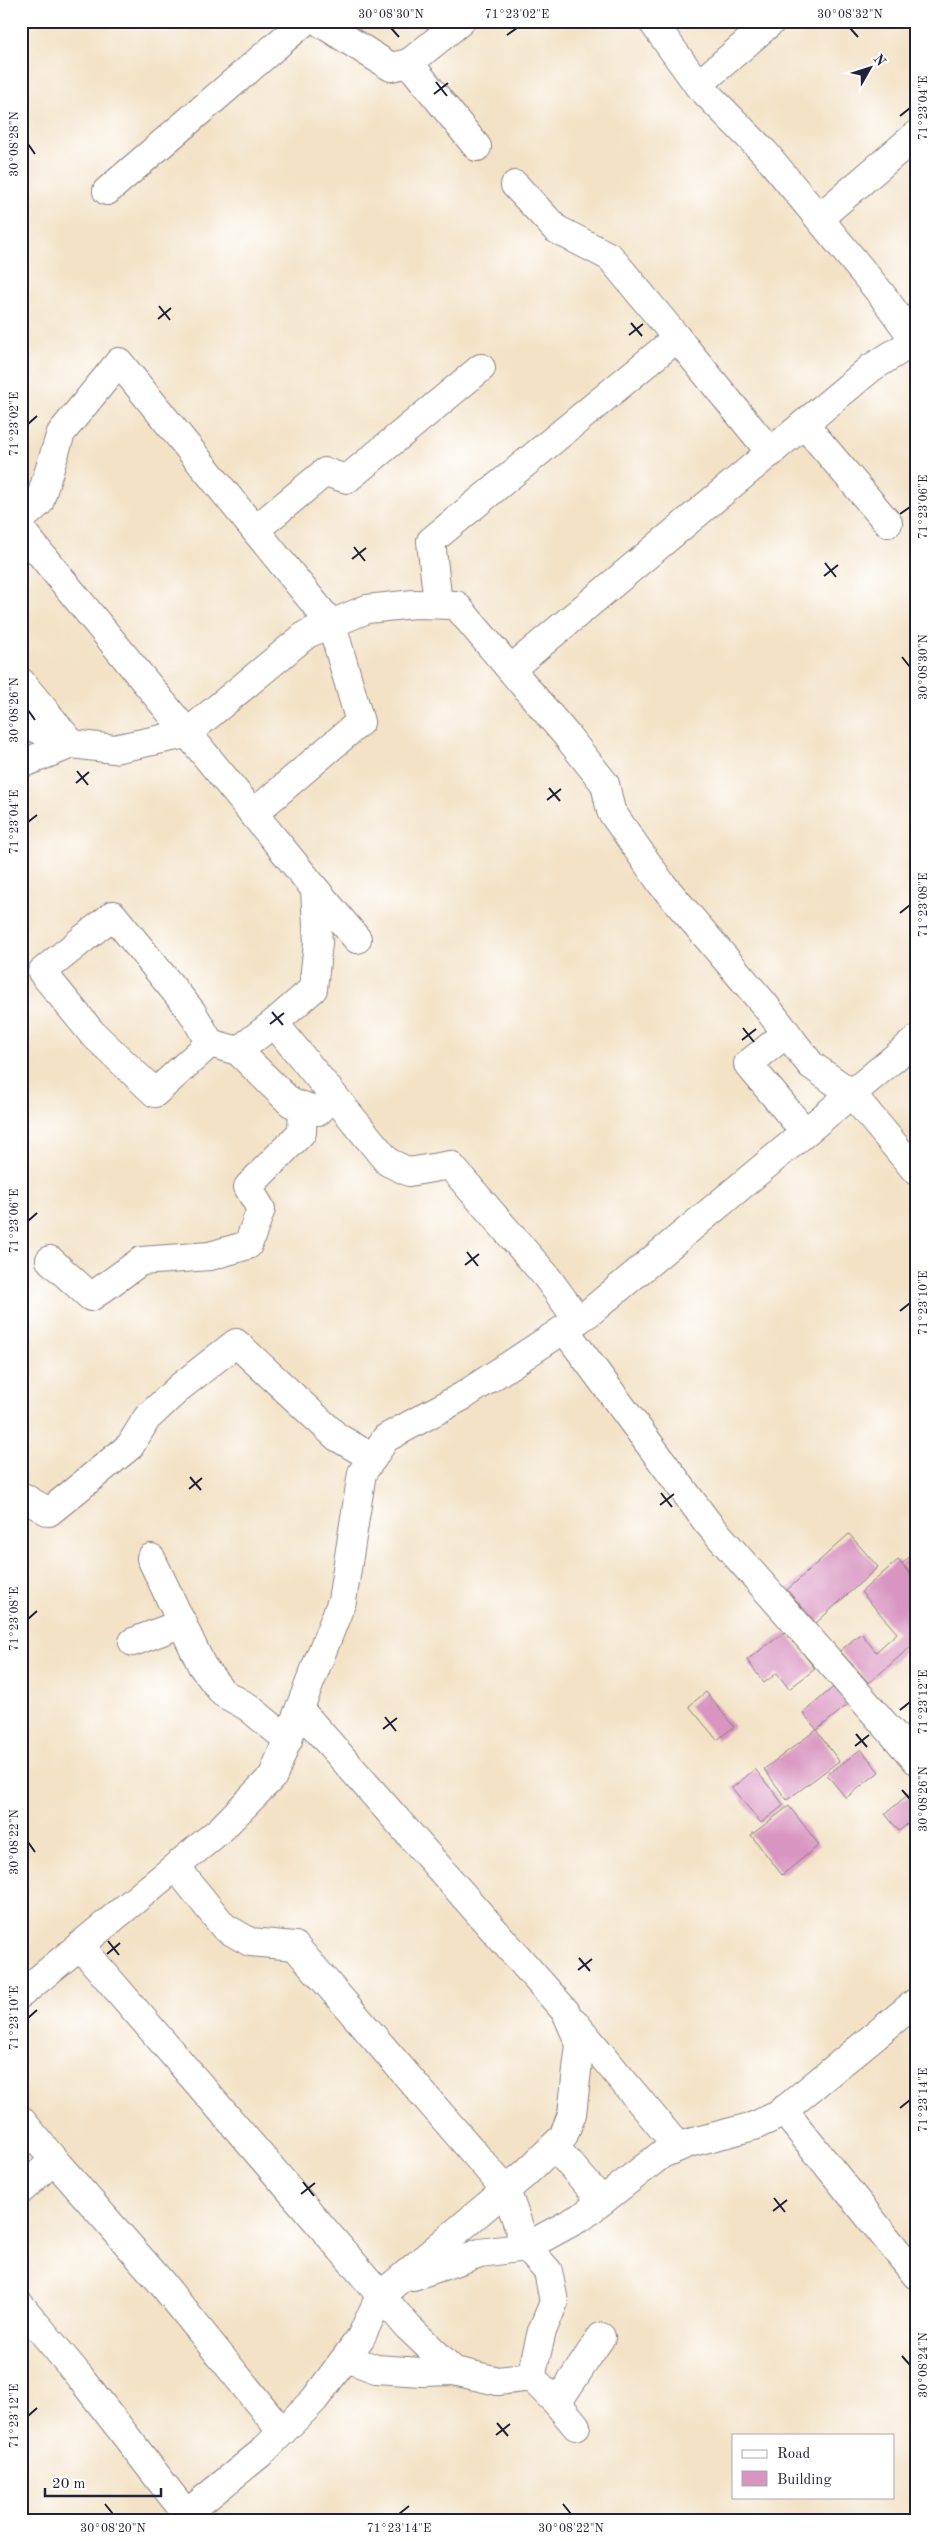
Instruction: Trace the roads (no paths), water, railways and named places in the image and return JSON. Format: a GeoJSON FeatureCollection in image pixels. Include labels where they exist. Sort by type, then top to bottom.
{"type":"FeatureCollection","features":[{"type":"Feature","properties":{"kind":"street"},"geometry":{"type":"LineString","coordinates":[[107,191],[305,21]]}},
{"type":"Feature","properties":{"kind":"street"},"geometry":{"type":"LineString","coordinates":[[318,21],[391,66],[409,63],[461,21]]}},
{"type":"Feature","properties":{"kind":"street"},"geometry":{"type":"LineString","coordinates":[[511,669],[871,368],[915,341],[882,295],[766,153],[698,85],[652,21]]}},
{"type":"Feature","properties":{"kind":"street"},"geometry":{"type":"LineString","coordinates":[[698,85],[772,21]]}},
{"type":"Feature","properties":{"kind":"street"},"geometry":{"type":"LineString","coordinates":[[409,63],[477,146]]}},
{"type":"Feature","properties":{"kind":"street"},"geometry":{"type":"LineString","coordinates":[[819,218],[916,135]]}},
{"type":"Feature","properties":{"kind":"street"},"geometry":{"type":"LineString","coordinates":[[515,185],[556,229],[610,257],[771,453]]}},
{"type":"Feature","properties":{"kind":"street"},"geometry":{"type":"LineString","coordinates":[[438,604],[431,541],[677,338]]}},
{"type":"Feature","properties":{"kind":"street"},"geometry":{"type":"LineString","coordinates":[[21,519],[39,503],[61,433],[119,362],[332,625],[360,722],[253,814]]}},
{"type":"Feature","properties":{"kind":"street"},"geometry":{"type":"LineString","coordinates":[[256,529],[325,472],[347,479],[481,368]]}},
{"type":"Feature","properties":{"kind":"street"},"geometry":{"type":"LineString","coordinates":[[804,424],[888,523]]}},
{"type":"Feature","properties":{"kind":"street"},"geometry":{"type":"LineString","coordinates":[[21,530],[186,734],[357,940]]}},
{"type":"Feature","properties":{"kind":"street"},"geometry":{"type":"LineString","coordinates":[[21,722],[72,744],[114,749],[186,734],[307,634],[367,610],[414,604],[456,605],[605,784],[611,811],[661,883],[787,1033],[811,1065],[851,1093],[916,1171]]}},
{"type":"Feature","properties":{"kind":"street"},"geometry":{"type":"LineString","coordinates":[[21,682],[72,744]]}},
{"type":"Feature","properties":{"kind":"street"},"geometry":{"type":"LineString","coordinates":[[21,764],[72,744]]}},
{"type":"Feature","properties":{"kind":"street"},"geometry":{"type":"LineString","coordinates":[[238,1051],[313,989],[318,943],[315,889]]}},
{"type":"Feature","properties":{"kind":"street"},"geometry":{"type":"LineString","coordinates":[[210,1042],[155,1093],[92,1033],[42,972],[113,914],[192,1012],[210,1042],[238,1051],[291,1103],[354,1120]]}},
{"type":"Feature","properties":{"kind":"street"},"geometry":{"type":"LineString","coordinates":[[274,1023],[388,1162],[409,1172],[450,1164],[546,1276],[571,1324],[707,1522],[916,1760]]}},
{"type":"Feature","properties":{"kind":"street"},"geometry":{"type":"LineString","coordinates":[[787,1033],[748,1064],[805,1132]]}},
{"type":"Feature","properties":{"kind":"street"},"geometry":{"type":"LineString","coordinates":[[21,1994],[220,1830],[273,1776],[342,1601],[362,1473],[386,1438],[462,1396],[571,1324],[916,1040]]}},
{"type":"Feature","properties":{"kind":"street"},"geometry":{"type":"LineString","coordinates":[[50,1260],[91,1297],[141,1261],[210,1256],[248,1245],[261,1209],[248,1186],[302,1132],[303,1106]]}},
{"type":"Feature","properties":{"kind":"street"},"geometry":{"type":"LineString","coordinates":[[21,1496],[50,1512],[130,1446],[147,1418],[180,1387],[236,1343],[337,1437],[373,1458]]}},
{"type":"Feature","properties":{"kind":"street"},"geometry":{"type":"LineString","coordinates":[[151,1558],[202,1666],[222,1693],[248,1707],[288,1740]]}},
{"type":"Feature","properties":{"kind":"street"},"geometry":{"type":"LineString","coordinates":[[133,1642],[183,1623]]}},
{"type":"Feature","properties":{"kind":"street"},"geometry":{"type":"LineString","coordinates":[[300,1710],[566,2012],[678,2147]]}},
{"type":"Feature","properties":{"kind":"street"},"geometry":{"type":"LineString","coordinates":[[176,1867],[224,1927],[250,1942],[294,1946],[506,2190],[526,2247],[548,2272],[554,2302],[542,2331],[531,2377]]}},
{"type":"Feature","properties":{"kind":"street"},"geometry":{"type":"LineString","coordinates":[[80,1946],[389,2288],[408,2327],[454,2371]]}},
{"type":"Feature","properties":{"kind":"street"},"geometry":{"type":"LineString","coordinates":[[389,2288],[480,2253],[526,2247],[583,2216],[662,2154],[678,2147],[754,2126],[778,2115],[916,2002]]}},
{"type":"Feature","properties":{"kind":"street"},"geometry":{"type":"LineString","coordinates":[[21,2306],[189,2517],[260,2453],[314,2400],[362,2336],[389,2288],[506,2190],[563,2137],[572,2114],[580,2044],[566,2012]]}},
{"type":"Feature","properties":{"kind":"street"},"geometry":{"type":"LineString","coordinates":[[783,2110],[916,2275]]}},
{"type":"Feature","properties":{"kind":"street"},"geometry":{"type":"LineString","coordinates":[[21,2120],[160,2281],[282,2432]]}},
{"type":"Feature","properties":{"kind":"street"},"geometry":{"type":"LineString","coordinates":[[554,2146],[602,2201]]}},
{"type":"Feature","properties":{"kind":"street"},"geometry":{"type":"LineString","coordinates":[[21,2190],[54,2160]]}},
{"type":"Feature","properties":{"kind":"street"},"geometry":{"type":"LineString","coordinates":[[557,2403],[601,2337]]}},
{"type":"Feature","properties":{"kind":"street"},"geometry":{"type":"LineString","coordinates":[[346,2358],[376,2369],[421,2372],[454,2371],[498,2381],[531,2377]]}},
{"type":"Feature","properties":{"kind":"street"},"geometry":{"type":"LineString","coordinates":[[531,2377],[557,2403],[576,2426]]}}]}
